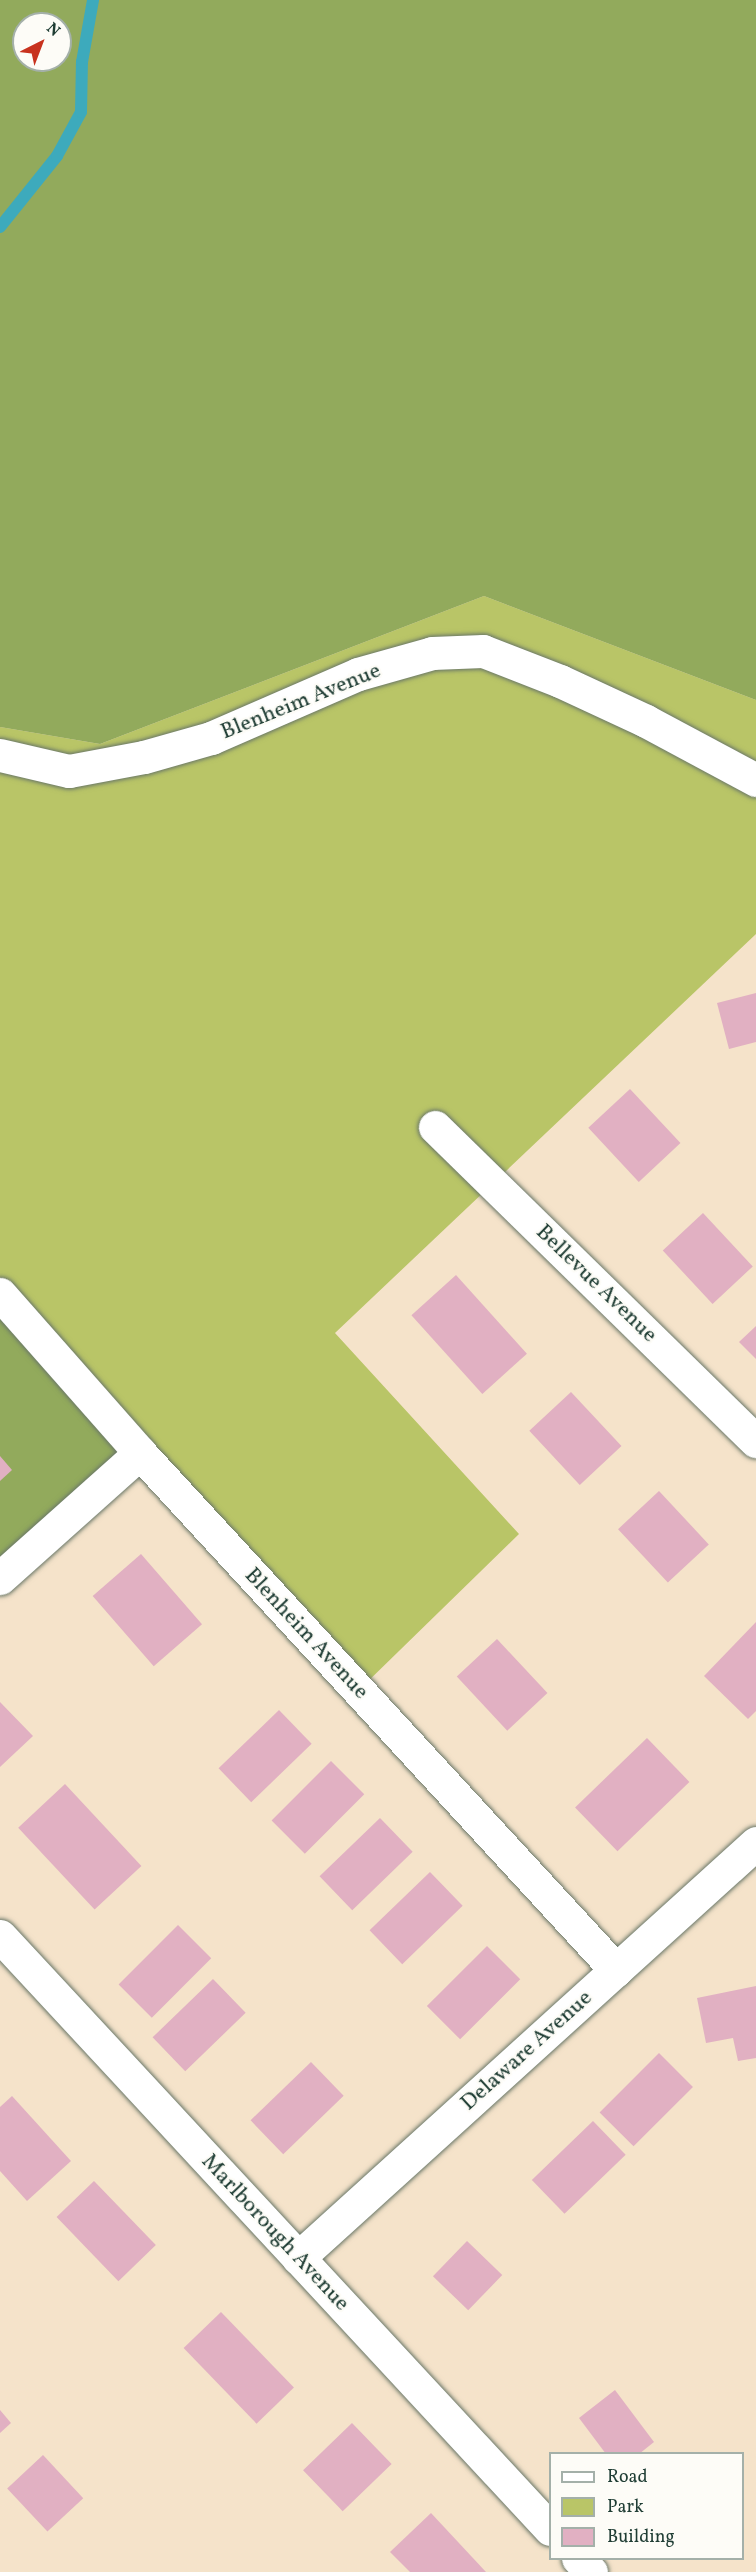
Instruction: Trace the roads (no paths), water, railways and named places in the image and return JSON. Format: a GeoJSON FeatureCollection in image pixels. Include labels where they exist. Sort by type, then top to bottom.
{"type":"FeatureCollection","features":[{"type":"Feature","properties":{"kind":"street","name":"Blenheim Avenue"},"geometry":{"type":"LineString","coordinates":[[0,756],[69,771],[144,757],[211,738],[358,674],[432,653],[483,651],[625,711],[756,780]]}},
{"type":"Feature","properties":{"kind":"street","name":"Bellevue Avenue"},"geometry":{"type":"LineString","coordinates":[[435,1127],[756,1441]]}},
{"type":"Feature","properties":{"kind":"street","name":"Blenheim Avenue"},"geometry":{"type":"LineString","coordinates":[[0,1294],[140,1453],[616,1970]]}},
{"type":"Feature","properties":{"kind":"street"},"geometry":{"type":"LineString","coordinates":[[0,1578],[140,1453]]}},
{"type":"Feature","properties":{"kind":"street","name":"Delaware Avenue"},"geometry":{"type":"LineString","coordinates":[[298,2258],[756,1843]]}},
{"type":"Feature","properties":{"kind":"street","name":"Marlborough Avenue"},"geometry":{"type":"LineString","coordinates":[[0,1936],[549,2528]]}},
{"type":"Feature","properties":{"kind":"waterway"},"geometry":{"type":"LineString","coordinates":[[0,227],[57,156],[81,112],[82,62],[93,0]]}}]}
